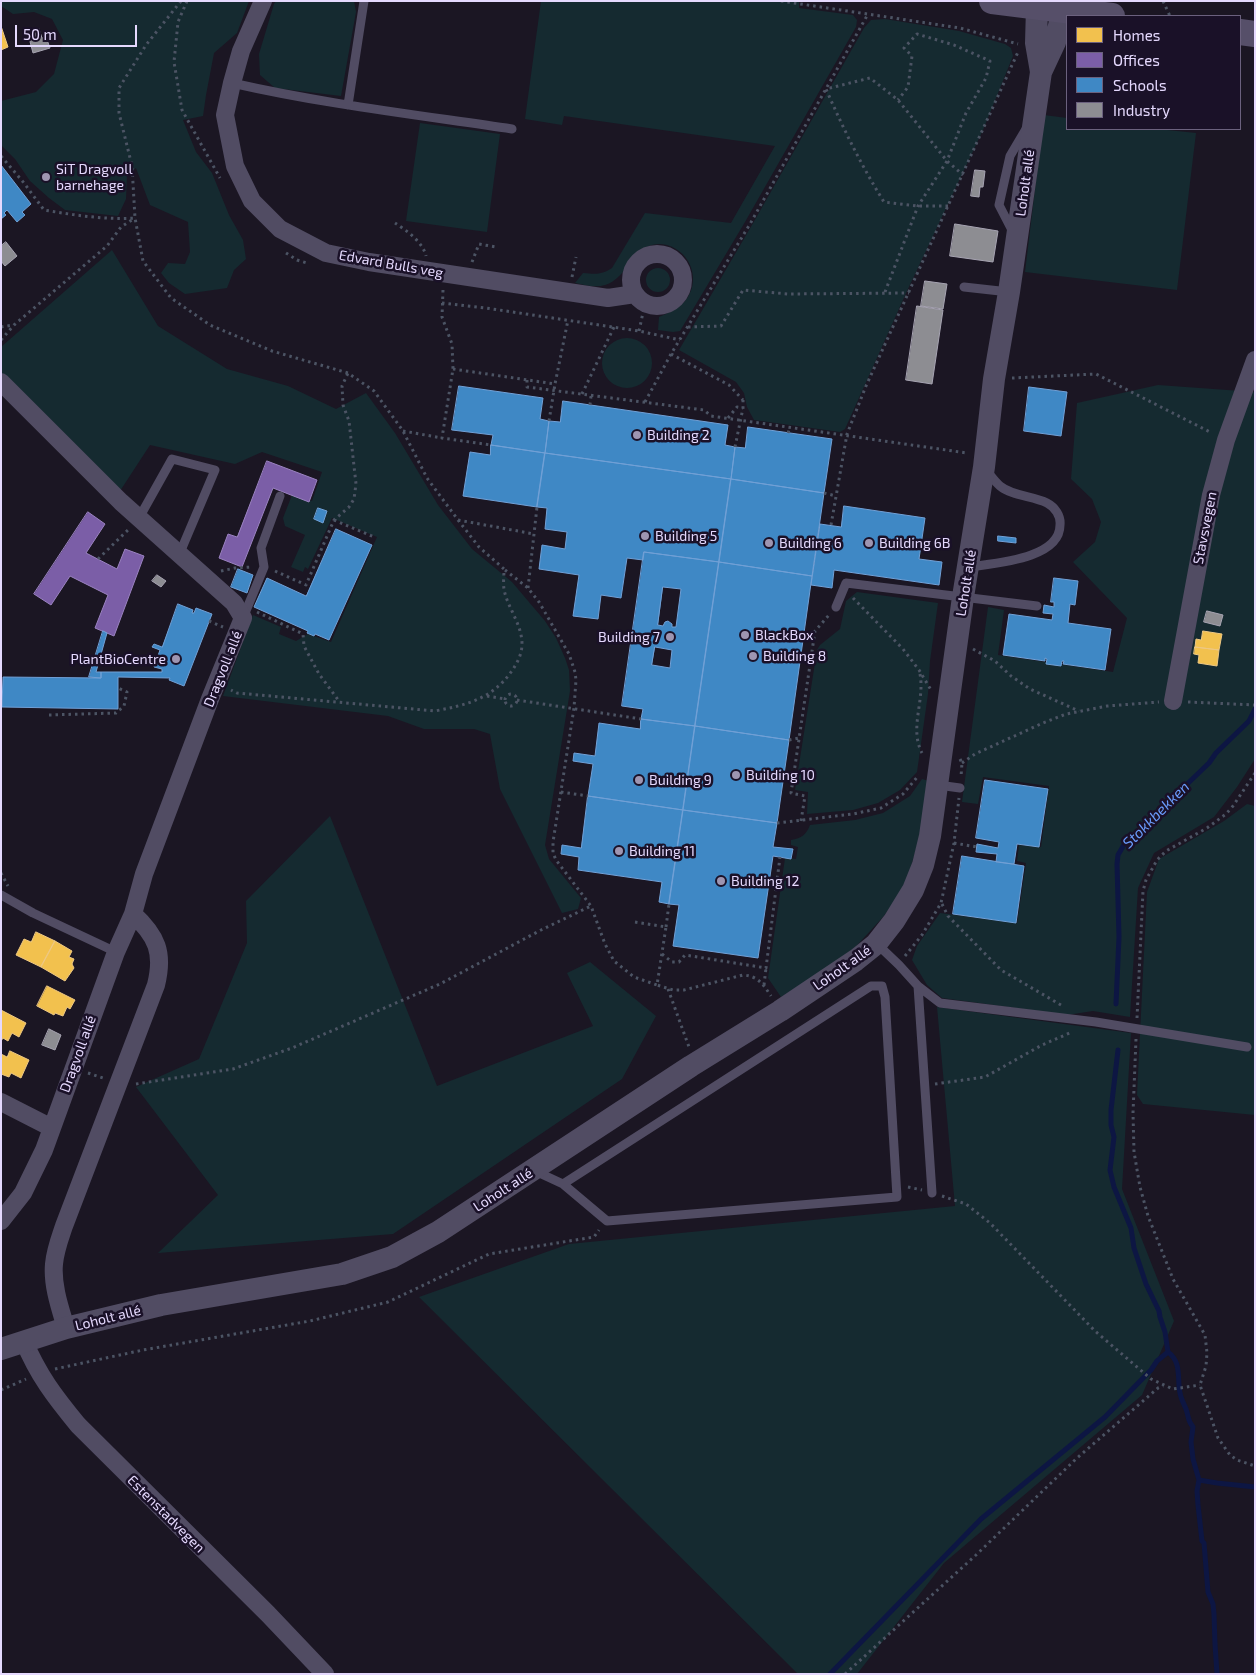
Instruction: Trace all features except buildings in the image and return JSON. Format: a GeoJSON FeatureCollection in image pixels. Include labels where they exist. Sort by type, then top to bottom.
{"type":"FeatureCollection","features":[{"type":"Feature","properties":{"kind":"main road"},"geometry":{"type":"LineString","coordinates":[[992,1],[1104,15]]}},
{"type":"Feature","properties":{"kind":"main road"},"geometry":{"type":"LineString","coordinates":[[1241,32],[1255,34]]}},
{"type":"Feature","properties":{"kind":"street","name":"Edvard Bulls veg"},"geometry":{"type":"LineString","coordinates":[[263,1],[241,51],[226,115],[235,166],[252,201],[280,229],[326,253],[369,262],[608,298],[640,299]]}},
{"type":"Feature","properties":{"kind":"street","name":"Loholt allé"},"geometry":{"type":"LineString","coordinates":[[1037,8],[1036,42],[1041,72]]}},
{"type":"Feature","properties":{"kind":"street","name":"Loholt allé"},"geometry":{"type":"LineString","coordinates":[[1,1349],[66,1328],[161,1305],[342,1274],[392,1257],[438,1232],[691,1066],[780,1011],[856,960],[876,944],[894,922],[919,878],[930,836],[963,597],[985,460],[994,379],[1009,292],[1041,72],[1055,42],[1062,10]]}},
{"type":"Feature","properties":{"kind":"street","name":"Stavsvegen"},"geometry":{"type":"LineString","coordinates":[[1173,701],[1211,495],[1226,440],[1255,360]]}},
{"type":"Feature","properties":{"kind":"street","name":"Dragvoll allé"},"geometry":{"type":"LineString","coordinates":[[1,382],[139,518],[245,613],[144,874],[133,914],[116,952],[72,1068],[44,1150],[26,1186],[1,1221]]}},
{"type":"Feature","properties":{"kind":"street"},"geometry":{"type":"LineString","coordinates":[[66,1328],[54,1276],[56,1250],[156,986],[160,967],[159,952],[153,935],[133,914]]}},
{"type":"Feature","properties":{"kind":"street"},"geometry":{"type":"LineString","coordinates":[[1,1102],[52,1128]]}},
{"type":"Feature","properties":{"kind":"street","name":"Estenstadvegen"},"geometry":{"type":"LineString","coordinates":[[24,1341],[39,1373],[51,1392],[78,1425],[268,1614],[324,1674]]}},
{"type":"Feature","properties":{"kind":"lane"},"geometry":{"type":"LineString","coordinates":[[348,105],[364,1]]}},
{"type":"Feature","properties":{"kind":"lane"},"geometry":{"type":"LineString","coordinates":[[232,83],[279,94],[512,129]]}},
{"type":"Feature","properties":{"kind":"lane"},"geometry":{"type":"LineString","coordinates":[[964,287],[1009,292]]}},
{"type":"Feature","properties":{"kind":"lane"},"geometry":{"type":"LineString","coordinates":[[139,518],[172,459],[215,470],[179,555]]}},
{"type":"Feature","properties":{"kind":"lane"},"geometry":{"type":"LineString","coordinates":[[969,567],[1017,559],[1040,552],[1052,544],[1058,537],[1060,528],[1057,513],[1047,503],[1001,487],[985,460]]}},
{"type":"Feature","properties":{"kind":"lane"},"geometry":{"type":"LineString","coordinates":[[245,613],[264,566],[261,548],[280,496]]}},
{"type":"Feature","properties":{"kind":"lane"},"geometry":{"type":"LineString","coordinates":[[836,607],[846,582],[1037,606]]}},
{"type":"Feature","properties":{"kind":"lane"},"geometry":{"type":"LineString","coordinates":[[937,785],[960,788]]}},
{"type":"Feature","properties":{"kind":"lane"},"geometry":{"type":"LineString","coordinates":[[1,895],[32,913],[116,952]]}},
{"type":"Feature","properties":{"kind":"lane"},"geometry":{"type":"LineString","coordinates":[[876,944],[918,986],[940,1003],[1096,1022],[1247,1047]]}},
{"type":"Feature","properties":{"kind":"lane"},"geometry":{"type":"LineString","coordinates":[[533,1170],[563,1184],[607,1221],[897,1197],[885,997],[882,986],[871,986],[563,1184]]}},
{"type":"Feature","properties":{"kind":"lane"},"geometry":{"type":"LineString","coordinates":[[918,986],[932,1193]]}},
{"type":"Feature","properties":{"kind":"path"},"geometry":{"type":"LineString","coordinates":[[181,1],[146,45],[119,88],[119,113],[132,166],[135,218],[143,261],[171,298],[210,325],[272,351],[348,373],[374,391],[403,431],[427,478],[479,547],[504,570],[528,588],[540,602],[573,662],[576,680],[574,708],[553,842],[553,853],[556,860],[591,906],[605,944],[614,961],[634,977],[668,989],[684,990],[743,975],[755,977],[764,986],[780,1011]]}},
{"type":"Feature","properties":{"kind":"path"},"geometry":{"type":"LineString","coordinates":[[780,1],[960,28],[1021,44],[866,386],[847,434],[831,525]]}},
{"type":"Feature","properties":{"kind":"path"},"geometry":{"type":"LineString","coordinates":[[1163,1],[1170,15]]}},
{"type":"Feature","properties":{"kind":"path"},"geometry":{"type":"LineString","coordinates":[[646,402],[671,354],[750,224],[810,114],[868,14]]}},
{"type":"Feature","properties":{"kind":"path"},"geometry":{"type":"LineString","coordinates":[[885,292],[918,206],[948,161],[966,112],[986,78],[990,61],[954,45],[917,34],[904,48],[912,56],[908,87],[898,100]]}},
{"type":"Feature","properties":{"kind":"path"},"geometry":{"type":"LineString","coordinates":[[826,89],[870,78],[898,100],[948,161],[963,175]]}},
{"type":"Feature","properties":{"kind":"path"},"geometry":{"type":"LineString","coordinates":[[826,89],[862,166],[884,202],[918,206],[948,206]]}},
{"type":"Feature","properties":{"kind":"path"},"geometry":{"type":"LineString","coordinates":[[1,156],[24,182],[44,210],[75,216],[118,219],[135,218]]}},
{"type":"Feature","properties":{"kind":"path"},"geometry":{"type":"LineString","coordinates":[[1,340],[14,325],[107,246],[121,226],[135,218]]}},
{"type":"Feature","properties":{"kind":"path"},"geometry":{"type":"LineString","coordinates":[[466,276],[478,244],[496,247]]}},
{"type":"Feature","properties":{"kind":"path"},"geometry":{"type":"LineString","coordinates":[[442,438],[453,369],[452,344],[442,317],[443,290]]}},
{"type":"Feature","properties":{"kind":"path"},"geometry":{"type":"LineString","coordinates":[[688,327],[720,326],[743,290],[788,294],[909,293]]}},
{"type":"Feature","properties":{"kind":"path"},"geometry":{"type":"LineString","coordinates":[[640,299],[640,331]]}},
{"type":"Feature","properties":{"kind":"path"},"geometry":{"type":"LineString","coordinates":[[442,303],[640,331],[680,340]]}},
{"type":"Feature","properties":{"kind":"path"},"geometry":{"type":"LineString","coordinates":[[550,421],[555,384],[568,320]]}},
{"type":"Feature","properties":{"kind":"path"},"geometry":{"type":"LineString","coordinates":[[1,327],[14,325]]}},
{"type":"Feature","properties":{"kind":"path"},"geometry":{"type":"LineString","coordinates":[[582,394],[614,328]]}},
{"type":"Feature","properties":{"kind":"path"},"geometry":{"type":"LineString","coordinates":[[671,354],[729,385],[742,400],[743,408],[735,447]]}},
{"type":"Feature","properties":{"kind":"path"},"geometry":{"type":"LineString","coordinates":[[453,369],[555,384]]}},
{"type":"Feature","properties":{"kind":"path"},"geometry":{"type":"LineString","coordinates":[[202,576],[235,568],[264,566],[306,585],[334,520],[354,500],[356,484],[349,421],[343,405],[342,386],[348,373]]}},
{"type":"Feature","properties":{"kind":"path"},"geometry":{"type":"LineString","coordinates":[[994,379],[1096,374],[1226,440]]}},
{"type":"Feature","properties":{"kind":"path"},"geometry":{"type":"LineString","coordinates":[[528,380],[527,388],[704,410],[711,416],[970,453],[985,460]]}},
{"type":"Feature","properties":{"kind":"path"},"geometry":{"type":"LineString","coordinates":[[590,405],[592,396]]}},
{"type":"Feature","properties":{"kind":"path"},"geometry":{"type":"LineString","coordinates":[[728,418],[737,407],[743,408]]}},
{"type":"Feature","properties":{"kind":"path"},"geometry":{"type":"LineString","coordinates":[[788,433],[790,427]]}},
{"type":"Feature","properties":{"kind":"path"},"geometry":{"type":"LineString","coordinates":[[403,431],[491,445]]}},
{"type":"Feature","properties":{"kind":"path"},"geometry":{"type":"LineString","coordinates":[[898,442],[898,447]]}},
{"type":"Feature","properties":{"kind":"path"},"geometry":{"type":"LineString","coordinates":[[824,493],[836,496]]}},
{"type":"Feature","properties":{"kind":"path"},"geometry":{"type":"LineString","coordinates":[[528,588],[537,507]]}},
{"type":"Feature","properties":{"kind":"path"},"geometry":{"type":"LineString","coordinates":[[98,559],[139,518]]}},
{"type":"Feature","properties":{"kind":"path"},"geometry":{"type":"LineString","coordinates":[[334,520],[374,537]]}},
{"type":"Feature","properties":{"kind":"path"},"geometry":{"type":"LineString","coordinates":[[458,520],[534,534]]}},
{"type":"Feature","properties":{"kind":"path"},"geometry":{"type":"LineString","coordinates":[[216,685],[237,693],[435,711],[463,705],[487,696],[505,681],[517,663],[522,644],[517,622],[504,589],[504,570]]}},
{"type":"Feature","properties":{"kind":"path"},"geometry":{"type":"LineString","coordinates":[[844,587],[855,601],[903,650],[919,670],[932,693],[934,684]]}},
{"type":"Feature","properties":{"kind":"path"},"geometry":{"type":"LineString","coordinates":[[801,821],[805,796],[791,793],[815,631],[836,607]]}},
{"type":"Feature","properties":{"kind":"path"},"geometry":{"type":"LineString","coordinates":[[245,613],[304,632],[304,646],[312,662],[340,702]]}},
{"type":"Feature","properties":{"kind":"path"},"geometry":{"type":"LineString","coordinates":[[972,648],[995,662],[1030,689],[1080,711]]}},
{"type":"Feature","properties":{"kind":"path"},"geometry":{"type":"LineString","coordinates":[[919,670],[921,680],[916,731],[918,745],[923,756],[924,747]]}},
{"type":"Feature","properties":{"kind":"path"},"geometry":{"type":"LineString","coordinates":[[49,715],[116,713],[124,706],[127,692],[118,688]]}},
{"type":"Feature","properties":{"kind":"path"},"geometry":{"type":"LineString","coordinates":[[505,699],[508,694],[512,694],[516,696],[517,700]]}},
{"type":"Feature","properties":{"kind":"path"},"geometry":{"type":"LineString","coordinates":[[487,696],[505,699]]}},
{"type":"Feature","properties":{"kind":"path"},"geometry":{"type":"LineString","coordinates":[[505,699],[506,703],[511,706],[517,700]]}},
{"type":"Feature","properties":{"kind":"path"},"geometry":{"type":"LineString","coordinates":[[517,700],[641,719]]}},
{"type":"Feature","properties":{"kind":"path"},"geometry":{"type":"LineString","coordinates":[[899,965],[922,935],[941,903],[954,843],[962,763],[975,754],[1043,723],[1080,711],[1107,706],[1173,701],[1255,706]]}},
{"type":"Feature","properties":{"kind":"path"},"geometry":{"type":"LineString","coordinates":[[789,740],[799,738]]}},
{"type":"Feature","properties":{"kind":"path"},"geometry":{"type":"LineString","coordinates":[[777,824],[854,814],[881,808],[903,794],[919,775],[921,766]]}},
{"type":"Feature","properties":{"kind":"path"},"geometry":{"type":"LineString","coordinates":[[1255,773],[1226,814],[1207,828],[1166,851],[1157,860],[1146,880],[1133,1113],[1134,1152],[1140,1187],[1148,1216],[1173,1279],[1205,1335],[1206,1366],[1200,1385],[1218,1438],[1230,1455],[1237,1460],[1255,1466]]}},
{"type":"Feature","properties":{"kind":"path"},"geometry":{"type":"LineString","coordinates":[[561,792],[588,796]]}},
{"type":"Feature","properties":{"kind":"path"},"geometry":{"type":"LineString","coordinates":[[954,843],[977,848]]}},
{"type":"Feature","properties":{"kind":"path"},"geometry":{"type":"LineString","coordinates":[[764,986],[780,857]]}},
{"type":"Feature","properties":{"kind":"path"},"geometry":{"type":"LineString","coordinates":[[941,903],[948,916],[1001,970],[1063,1006]]}},
{"type":"Feature","properties":{"kind":"path"},"geometry":{"type":"LineString","coordinates":[[657,985],[669,904]]}},
{"type":"Feature","properties":{"kind":"path"},"geometry":{"type":"LineString","coordinates":[[72,1068],[119,1083],[136,1084],[233,1070],[292,1048],[440,984],[541,930],[591,906]]}},
{"type":"Feature","properties":{"kind":"path"},"geometry":{"type":"LineString","coordinates":[[635,922],[666,927]]}},
{"type":"Feature","properties":{"kind":"path"},"geometry":{"type":"LineString","coordinates":[[662,954],[672,962],[679,962],[685,955],[766,968]]}},
{"type":"Feature","properties":{"kind":"path"},"geometry":{"type":"LineString","coordinates":[[668,989],[690,1051],[691,1066]]}},
{"type":"Feature","properties":{"kind":"path"},"geometry":{"type":"LineString","coordinates":[[925,1085],[985,1077],[1042,1045],[1096,1022]]}},
{"type":"Feature","properties":{"kind":"path"},"geometry":{"type":"LineString","coordinates":[[897,1187],[911,1186],[966,1204],[990,1223],[1095,1331],[1151,1379],[1173,1389],[1200,1385]]}},
{"type":"Feature","properties":{"kind":"path"},"geometry":{"type":"LineString","coordinates":[[1,1390],[39,1373],[143,1350],[310,1321],[388,1302],[489,1254],[594,1237],[607,1221]]}},
{"type":"Feature","properties":{"kind":"path"},"geometry":{"type":"LineString","coordinates":[[845,1674],[976,1555],[1077,1458],[1158,1388],[1163,1386]]}},
{"type":"Feature","properties":{"kind":"shaded area"},"geometry":{"type":"Polygon","coordinates":[[[1,1],[249,1],[237,33],[214,53],[203,116],[183,120],[196,152],[212,173],[229,215],[243,240],[246,259],[234,270],[227,288],[185,294],[169,283],[161,273],[168,263],[185,264],[190,252],[188,222],[150,205],[136,168],[127,175],[126,199],[118,216],[65,210],[30,181],[15,159],[1,145],[1,101],[36,92],[54,74],[63,40],[52,19],[34,12],[13,14],[1,6],[1,1]]]}},
{"type":"Feature","properties":{"kind":"shaded area"},"geometry":{"type":"Polygon","coordinates":[[[276,1],[354,1],[356,12],[341,96],[275,88],[260,75],[259,54],[276,1]]]}},
{"type":"Feature","properties":{"kind":"shaded area"},"geometry":{"type":"Polygon","coordinates":[[[541,1],[799,1],[799,8],[853,15],[857,20],[856,27],[745,222],[680,331],[658,330],[659,317],[682,304],[690,293],[692,285],[693,277],[688,261],[676,249],[667,245],[656,244],[647,247],[640,252],[614,281],[605,285],[594,286],[575,283],[583,273],[598,274],[612,268],[645,213],[731,223],[775,146],[564,116],[562,125],[525,119],[541,1]]]}},
{"type":"Feature","properties":{"kind":"shaded area"},"geometry":{"type":"Polygon","coordinates":[[[885,19],[959,31],[1005,44],[1011,48],[1013,56],[983,130],[907,291],[845,429],[840,432],[754,420],[747,407],[744,393],[736,382],[679,350],[864,28],[871,20],[885,19]]]}},
{"type":"Feature","properties":{"kind":"shaded area"},"geometry":{"type":"Polygon","coordinates":[[[1044,115],[1066,118],[1066,130],[1168,130],[1196,133],[1177,290],[1025,272],[1044,115]]]}},
{"type":"Feature","properties":{"kind":"shaded area"},"geometry":{"type":"Polygon","coordinates":[[[420,123],[500,134],[487,232],[406,221],[420,123]]]}},
{"type":"Feature","properties":{"kind":"shaded area"},"geometry":{"type":"Polygon","coordinates":[[[112,250],[158,326],[227,369],[288,386],[336,409],[366,393],[395,433],[438,505],[472,549],[512,582],[545,621],[556,638],[565,658],[569,670],[570,691],[545,845],[549,859],[581,898],[578,909],[562,913],[500,789],[490,734],[474,729],[424,729],[388,716],[223,696],[253,615],[281,627],[279,634],[296,641],[308,634],[331,642],[377,537],[332,518],[308,569],[305,567],[303,572],[291,567],[305,535],[285,526],[283,518],[292,495],[312,501],[322,472],[262,452],[235,464],[150,445],[120,491],[1,376],[1,347],[112,250]]]}},
{"type":"Feature","properties":{"kind":"shaded area"},"geometry":{"type":"Polygon","coordinates":[[[658,268],[666,272],[670,280],[666,288],[658,292],[650,288],[646,280],[650,272],[658,268]]]}},
{"type":"Feature","properties":{"kind":"shaded area"},"geometry":{"type":"Polygon","coordinates":[[[627,338],[637,340],[645,345],[650,353],[652,363],[650,373],[645,381],[637,386],[627,388],[617,386],[609,381],[604,373],[602,363],[604,353],[609,345],[617,340],[627,338]]]}},
{"type":"Feature","properties":{"kind":"shaded area"},"geometry":{"type":"Polygon","coordinates":[[[1158,385],[1255,392],[1255,759],[1214,817],[1154,853],[1138,888],[1130,1017],[1093,1011],[1067,1015],[942,998],[927,985],[912,960],[917,946],[940,913],[1017,923],[1026,863],[1017,861],[1019,845],[1041,847],[1049,786],[983,777],[978,804],[962,802],[988,607],[1004,610],[998,655],[1113,672],[1127,618],[1073,562],[1095,542],[1101,522],[1092,499],[1071,479],[1077,403],[1158,385]]]}},
{"type":"Feature","properties":{"kind":"shaded area"},"geometry":{"type":"Polygon","coordinates":[[[857,592],[938,603],[917,772],[900,790],[878,803],[853,810],[807,814],[808,792],[795,790],[817,650],[820,645],[840,629],[846,601],[857,592]]]}},
{"type":"Feature","properties":{"kind":"shaded area"},"geometry":{"type":"Polygon","coordinates":[[[922,779],[929,781],[919,839],[906,884],[884,916],[848,955],[781,997],[768,978],[785,858],[796,859],[798,847],[791,845],[791,840],[803,836],[810,825],[855,820],[883,813],[910,796],[922,779]]]}},
{"type":"Feature","properties":{"kind":"shaded area"},"geometry":{"type":"Polygon","coordinates":[[[1247,804],[1255,806],[1255,1115],[1143,1104],[1137,1095],[1147,892],[1159,859],[1224,821],[1247,804]]]}},
{"type":"Feature","properties":{"kind":"shaded area"},"geometry":{"type":"Polygon","coordinates":[[[330,816],[437,1086],[593,1026],[567,973],[590,962],[656,1016],[622,1079],[393,1234],[158,1253],[218,1195],[136,1087],[199,1059],[247,943],[246,901],[330,816]]]}},
{"type":"Feature","properties":{"kind":"shaded area"},"geometry":{"type":"Polygon","coordinates":[[[937,1007],[1131,1033],[1122,1189],[1174,1321],[1142,1395],[944,1563],[857,1674],[798,1674],[419,1297],[569,1244],[955,1206],[937,1007]]]}},
{"type":"Feature","properties":{"kind":"waterway","name":"Stokkbekken"},"geometry":{"type":"LineString","coordinates":[[1116,1004],[1119,937],[1118,855],[1125,843],[1155,819],[1172,799],[1178,797],[1182,789],[1249,721],[1255,709]]}},
{"type":"Feature","properties":{"kind":"waterway"},"geometry":{"type":"LineString","coordinates":[[830,1674],[981,1519],[1105,1417],[1151,1370],[1157,1361],[1168,1352],[1159,1311],[1146,1284],[1134,1248],[1131,1228],[1114,1187],[1110,1170],[1114,1137],[1111,1125],[1111,1110],[1118,1050]]}},
{"type":"Feature","properties":{"kind":"waterway"},"geometry":{"type":"LineString","coordinates":[[1168,1352],[1177,1366],[1180,1395],[1193,1427],[1191,1442],[1193,1459],[1199,1480],[1197,1491],[1198,1505],[1202,1541],[1204,1543],[1208,1592],[1213,1604],[1217,1674]]}},
{"type":"Feature","properties":{"kind":"waterway"},"geometry":{"type":"LineString","coordinates":[[1199,1480],[1255,1487]]}},
{"type":"Feature","properties":{"kind":"place","name":"SiT Dragvoll barnehage"},"geometry":{"type":"Point","coordinates":[46,177]}},
{"type":"Feature","properties":{"kind":"place","name":"Building 2"},"geometry":{"type":"Point","coordinates":[637,435]}},
{"type":"Feature","properties":{"kind":"place","name":"Building 5"},"geometry":{"type":"Point","coordinates":[645,536]}},
{"type":"Feature","properties":{"kind":"place","name":"Building 6"},"geometry":{"type":"Point","coordinates":[769,543]}},
{"type":"Feature","properties":{"kind":"place","name":"Building 6B"},"geometry":{"type":"Point","coordinates":[869,543]}},
{"type":"Feature","properties":{"kind":"place","name":"BlackBox"},"geometry":{"type":"Point","coordinates":[745,635]}},
{"type":"Feature","properties":{"kind":"place","name":"Building 7"},"geometry":{"type":"Point","coordinates":[670,637]}},
{"type":"Feature","properties":{"kind":"place","name":"Building 8"},"geometry":{"type":"Point","coordinates":[753,656]}},
{"type":"Feature","properties":{"kind":"place","name":"PlantBioCentre"},"geometry":{"type":"Point","coordinates":[176,659]}},
{"type":"Feature","properties":{"kind":"place","name":"Building 10"},"geometry":{"type":"Point","coordinates":[736,775]}},
{"type":"Feature","properties":{"kind":"place","name":"Building 9"},"geometry":{"type":"Point","coordinates":[639,780]}},
{"type":"Feature","properties":{"kind":"place","name":"Building 11"},"geometry":{"type":"Point","coordinates":[619,851]}},
{"type":"Feature","properties":{"kind":"place","name":"Building 12"},"geometry":{"type":"Point","coordinates":[721,881]}}]}
